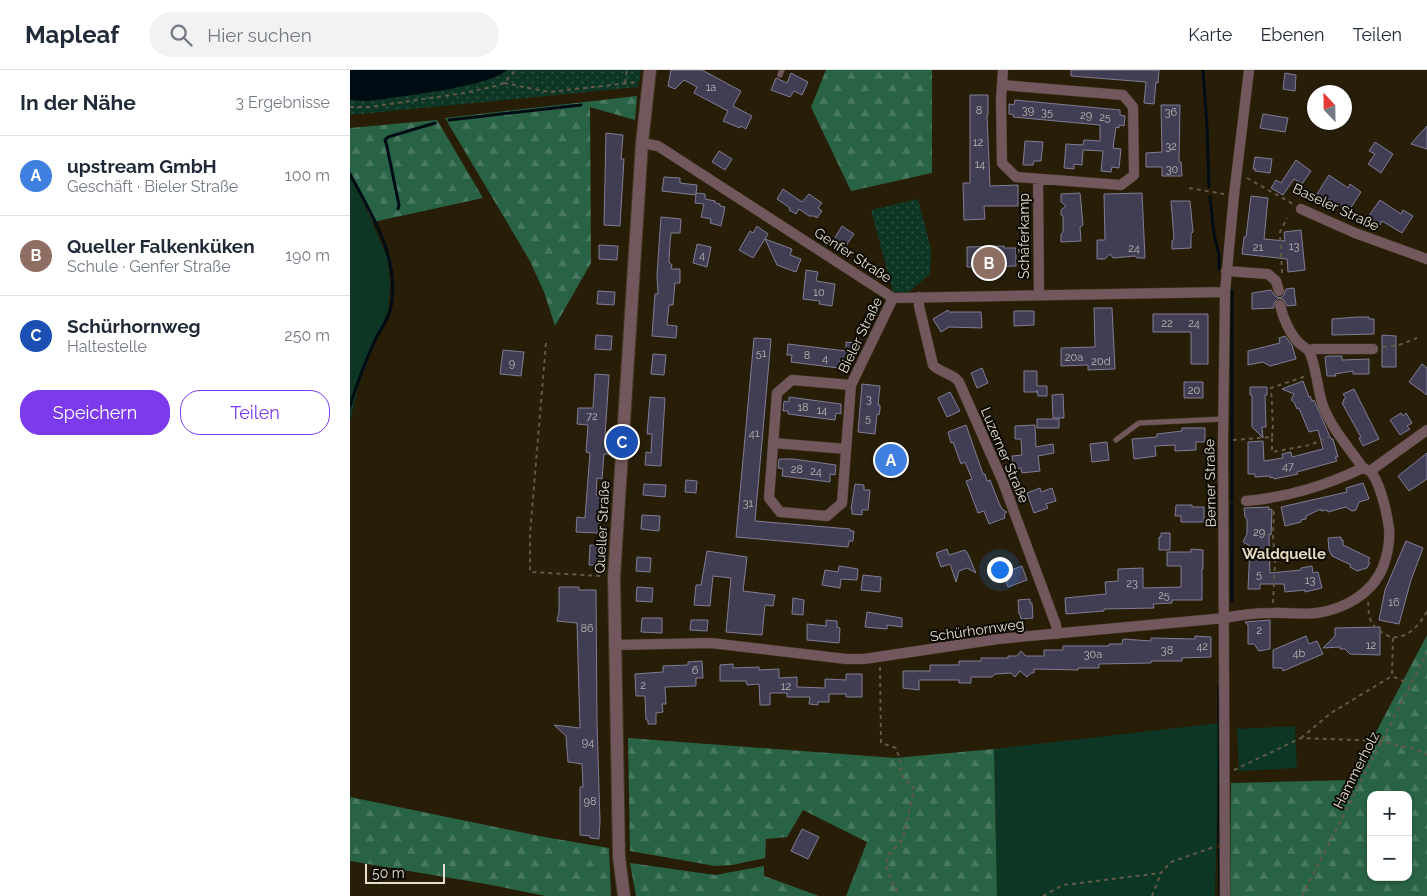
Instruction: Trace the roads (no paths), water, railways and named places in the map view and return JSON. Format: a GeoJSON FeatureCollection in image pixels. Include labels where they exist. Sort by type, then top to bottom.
{"type":"FeatureCollection","features":[{"type":"Feature","properties":{"kind":"street","name":"Queller Straße"},"geometry":{"type":"LineString","coordinates":[[624,896],[619,857],[614,577],[642,142],[647,83],[650,70]]}},
{"type":"Feature","properties":{"kind":"street","name":"Schäferkamp"},"geometry":{"type":"LineString","coordinates":[[1002,85],[1123,96],[1133,107],[1134,175],[1121,184],[1016,177],[1002,163],[1002,85],[1004,70]]}},
{"type":"Feature","properties":{"kind":"street","name":"Berner Straße"},"geometry":{"type":"LineString","coordinates":[[1225,896],[1226,774],[1223,418],[1225,292],[1236,174],[1249,70]]}},
{"type":"Feature","properties":{"kind":"street","name":"Genfer Straße"},"geometry":{"type":"LineString","coordinates":[[642,142],[658,146],[893,298],[1225,292]]}},
{"type":"Feature","properties":{"kind":"street","name":"Schäferkamp"},"geometry":{"type":"LineString","coordinates":[[1038,179],[1038,294]]}},
{"type":"Feature","properties":{"kind":"street","name":"Baseler Straße"},"geometry":{"type":"LineString","coordinates":[[1302,209],[1355,233],[1427,258]]}},
{"type":"Feature","properties":{"kind":"street"},"geometry":{"type":"LineString","coordinates":[[1226,271],[1268,274],[1278,286]]}},
{"type":"Feature","properties":{"kind":"street","name":"Luzerner Straße"},"geometry":{"type":"LineString","coordinates":[[919,297],[919,306],[933,365],[937,369],[956,378],[959,382],[1003,482],[1056,625],[1057,634]]}},
{"type":"Feature","properties":{"kind":"street","name":"Bieler Straße"},"geometry":{"type":"LineString","coordinates":[[851,385],[792,380],[777,393],[769,498],[780,512],[826,516],[842,503],[851,385],[893,298]]}},
{"type":"Feature","properties":{"kind":"street"},"geometry":{"type":"LineString","coordinates":[[1280,305],[1293,335],[1300,344],[1309,350],[1323,406],[1338,433],[1367,470]]}},
{"type":"Feature","properties":{"kind":"street"},"geometry":{"type":"LineString","coordinates":[[1309,350],[1373,349]]}},
{"type":"Feature","properties":{"kind":"street"},"geometry":{"type":"LineString","coordinates":[[1246,501],[1274,498],[1367,470],[1427,430]]}},
{"type":"Feature","properties":{"kind":"street"},"geometry":{"type":"LineString","coordinates":[[773,443],[846,449]]}},
{"type":"Feature","properties":{"kind":"street","name":"Schürhornweg"},"geometry":{"type":"LineString","coordinates":[[614,645],[711,643],[846,660],[880,658],[998,639],[1225,618],[1249,614],[1315,613],[1331,610],[1365,593],[1380,575],[1386,559],[1389,542],[1389,525],[1386,509],[1367,470]]}},
{"type":"Feature","properties":{"kind":"lane"},"geometry":{"type":"LineString","coordinates":[[1116,440],[1140,422],[1223,418]]}},
{"type":"Feature","properties":{"kind":"waterway"},"geometry":{"type":"LineString","coordinates":[[1203,70],[1209,187]]}},
{"type":"Feature","properties":{"kind":"waterway"},"geometry":{"type":"LineString","coordinates":[[449,120],[581,105]]}},
{"type":"Feature","properties":{"kind":"waterway"},"geometry":{"type":"LineString","coordinates":[[387,146],[385,140],[388,137],[435,123]]}},
{"type":"Feature","properties":{"kind":"waterway"},"geometry":{"type":"LineString","coordinates":[[387,147],[399,205],[398,209]]}},
{"type":"Feature","properties":{"kind":"waterway"},"geometry":{"type":"LineString","coordinates":[[350,174],[375,221],[388,254],[393,289],[389,315],[376,338],[350,406]]}},
{"type":"Feature","properties":{"kind":"waterway"},"geometry":{"type":"LineString","coordinates":[[1210,197],[1214,234],[1219,255],[1219,269]]}},
{"type":"Feature","properties":{"kind":"waterway"},"geometry":{"type":"LineString","coordinates":[[1232,291],[1232,500]]}},
{"type":"Feature","properties":{"kind":"waterway"},"geometry":{"type":"LineString","coordinates":[[1232,504],[1232,601]]}},
{"type":"Feature","properties":{"kind":"waterway"},"geometry":{"type":"LineString","coordinates":[[1219,686],[1219,842]]}},
{"type":"Feature","properties":{"kind":"waterway"},"geometry":{"type":"LineString","coordinates":[[1219,849],[1220,896]]}},
{"type":"Feature","properties":{"kind":"place","name":"Queller Falkenküken"},"geometry":{"type":"Point","coordinates":[989,263]}},
{"type":"Feature","properties":{"kind":"place","name":"Schürhornweg"},"geometry":{"type":"Point","coordinates":[622,442]}},
{"type":"Feature","properties":{"kind":"place","name":"upstream GmbH"},"geometry":{"type":"Point","coordinates":[891,460]}},
{"type":"Feature","properties":{"kind":"district","name":"Waldquelle"},"geometry":{"type":"Point","coordinates":[1284,554]}}]}
